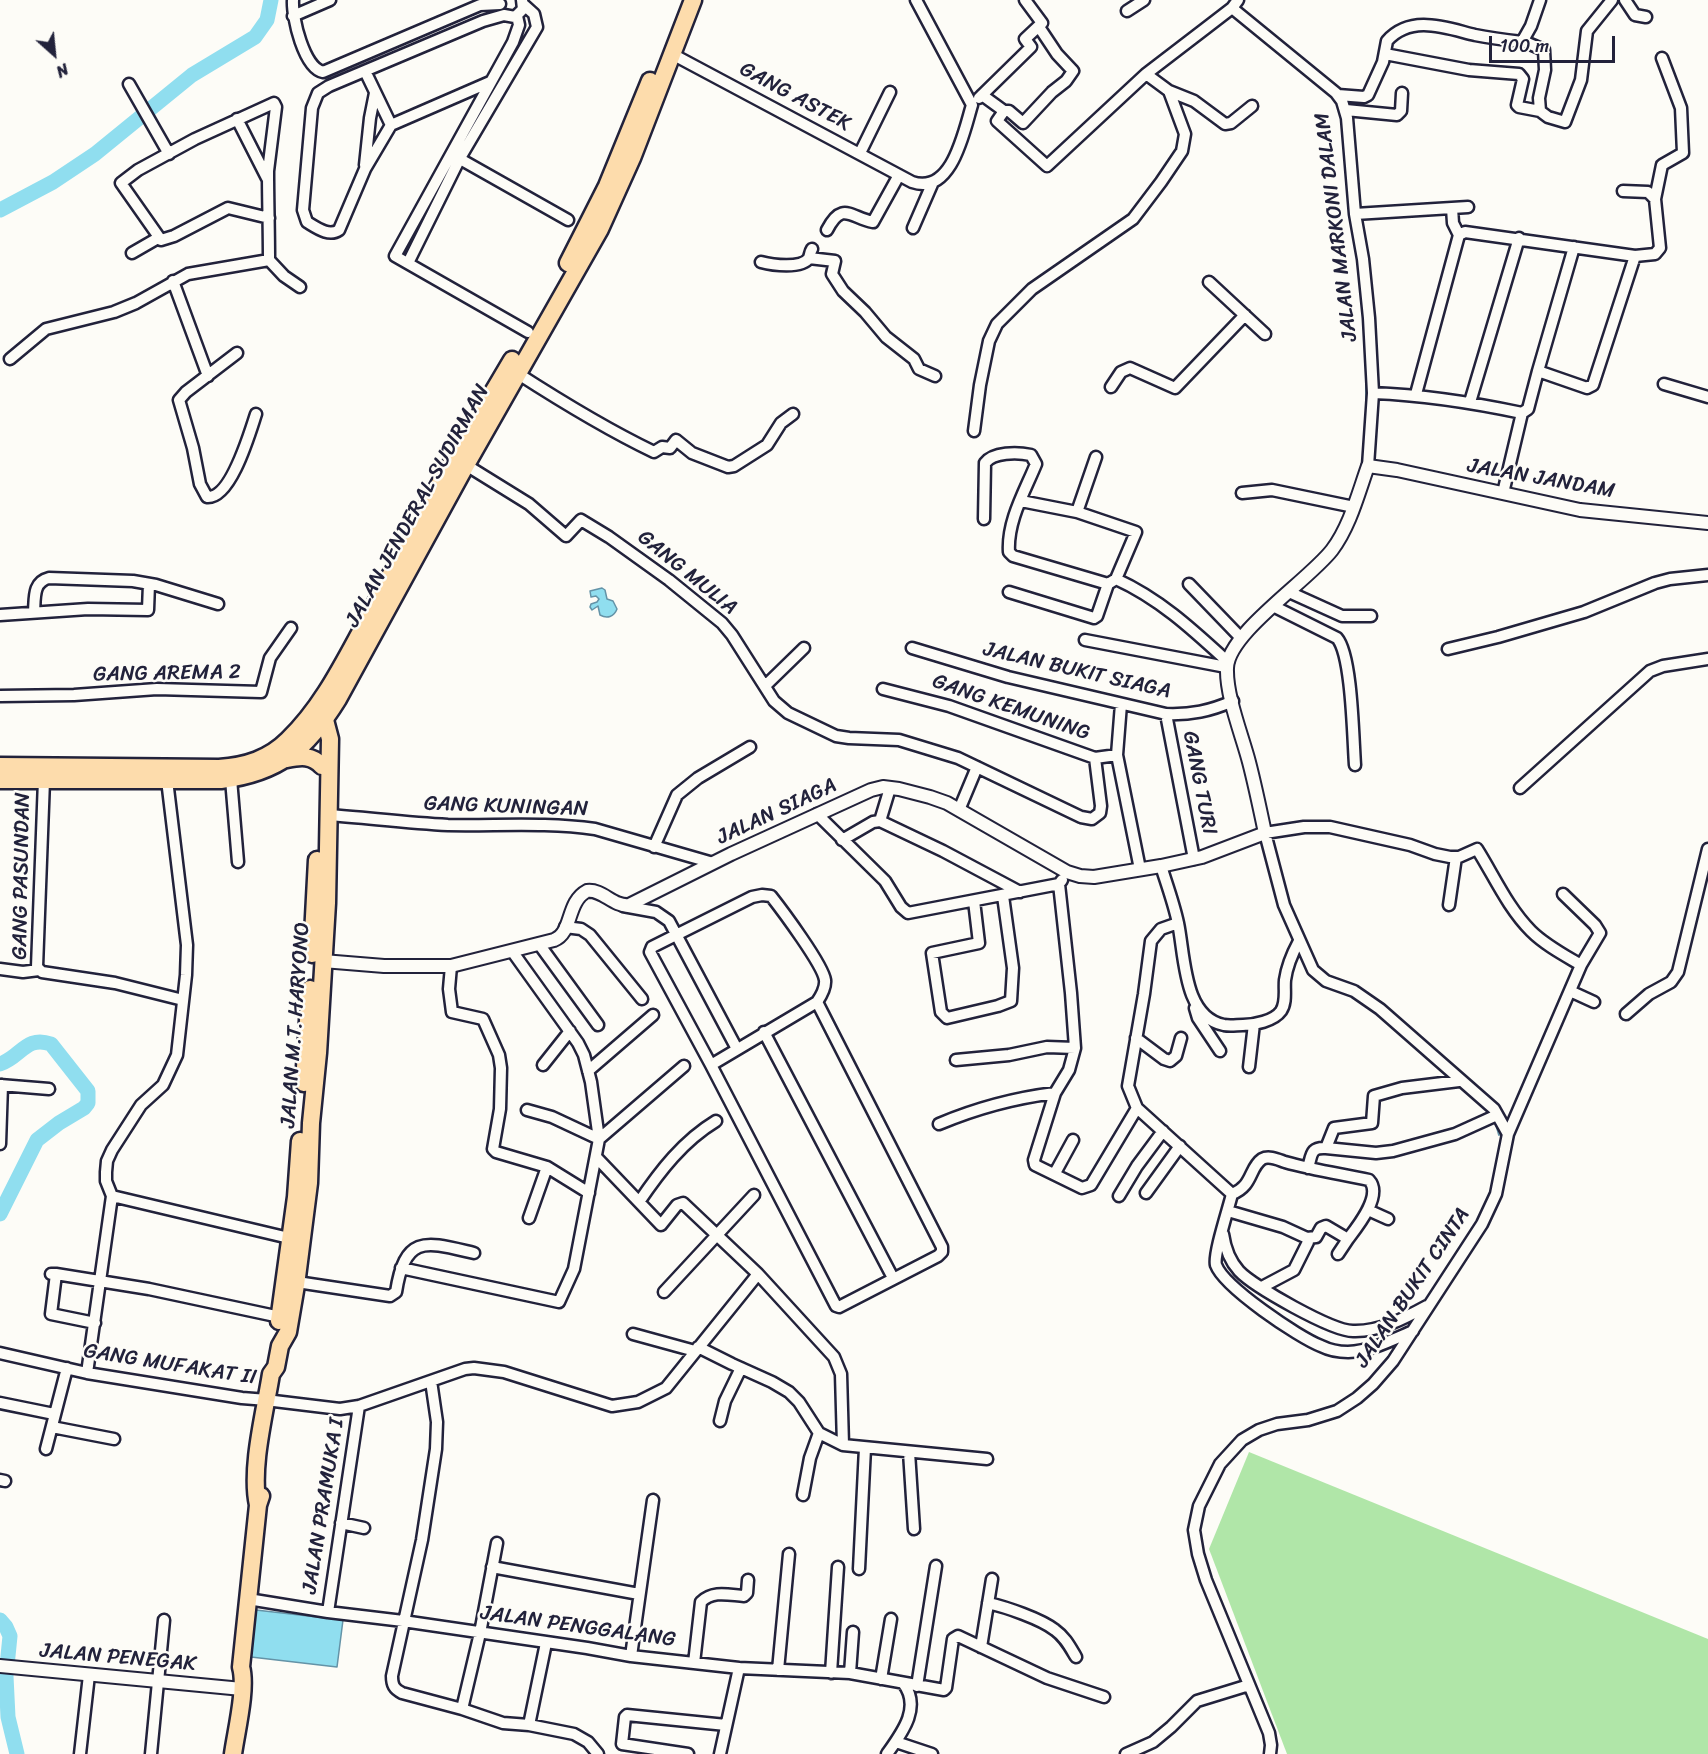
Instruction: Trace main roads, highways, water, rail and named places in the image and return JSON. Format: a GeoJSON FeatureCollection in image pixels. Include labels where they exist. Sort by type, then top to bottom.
{"type":"FeatureCollection","features":[{"type":"Feature","properties":{"kind":"main road","name":"JALAN JENDERAL SUDIRMAN"},"geometry":{"type":"LineString","coordinates":[[0,780],[231,779],[246,777],[285,760],[314,722],[466,465],[517,373],[579,254],[653,75],[681,0]]}},
{"type":"Feature","properties":{"kind":"main road","name":"JALAN JENDERAL SUDIRMAN"},"geometry":{"type":"LineString","coordinates":[[0,766],[233,767],[266,757],[314,722],[423,514],[528,332],[579,254],[600,229],[632,158],[693,0]]}},
{"type":"Feature","properties":{"kind":"main road","name":"JALAN M.T. HARYONO"},"geometry":{"type":"LineString","coordinates":[[223,1754],[241,1667],[271,1400],[279,1375],[276,1367],[280,1346],[278,1331],[296,1197],[322,766],[321,745],[314,722]]}},
{"type":"Feature","properties":{"kind":"main road","name":"JALAN M.T. HARYONO"},"geometry":{"type":"LineString","coordinates":[[280,1346],[288,1332],[297,1282],[309,1183],[327,903],[330,739],[314,722]]}},
{"type":"Feature","properties":{"kind":"main road"},"geometry":{"type":"LineString","coordinates":[[285,760],[300,756],[309,757],[322,766]]}},
{"type":"Feature","properties":{"kind":"main road","name":"JALAN M.T. HARYONO"},"geometry":{"type":"LineString","coordinates":[[233,1754],[237,1688]]}},
{"type":"Feature","properties":{"kind":"water"},"geometry":{"type":"Polygon","coordinates":[[[602,588],[605,590],[607,599],[613,601],[617,609],[614,614],[605,617],[600,615],[598,606],[592,610],[590,607],[599,599],[596,596],[591,597],[590,591],[602,588]]]}},
{"type":"Feature","properties":{"kind":"water"},"geometry":{"type":"Polygon","coordinates":[[[256,1610],[343,1620],[337,1667],[251,1657],[256,1610]]]}},
{"type":"Feature","properties":{"kind":"waterway"},"geometry":{"type":"LineString","coordinates":[[0,210],[53,182],[95,154],[192,75],[255,37],[267,20],[271,0]]}},
{"type":"Feature","properties":{"kind":"waterway"},"geometry":{"type":"LineString","coordinates":[[1366,352],[1366,424]]}},
{"type":"Feature","properties":{"kind":"waterway"},"geometry":{"type":"LineString","coordinates":[[0,1064],[35,1042],[51,1044],[88,1091],[88,1103],[84,1108],[37,1140],[0,1214]]}},
{"type":"Feature","properties":{"kind":"waterway"},"geometry":{"type":"LineString","coordinates":[[1495,1121],[1499,1135]]}},
{"type":"Feature","properties":{"kind":"waterway"},"geometry":{"type":"LineString","coordinates":[[0,1620],[10,1636],[6,1676],[8,1717],[17,1754]]}}]}
